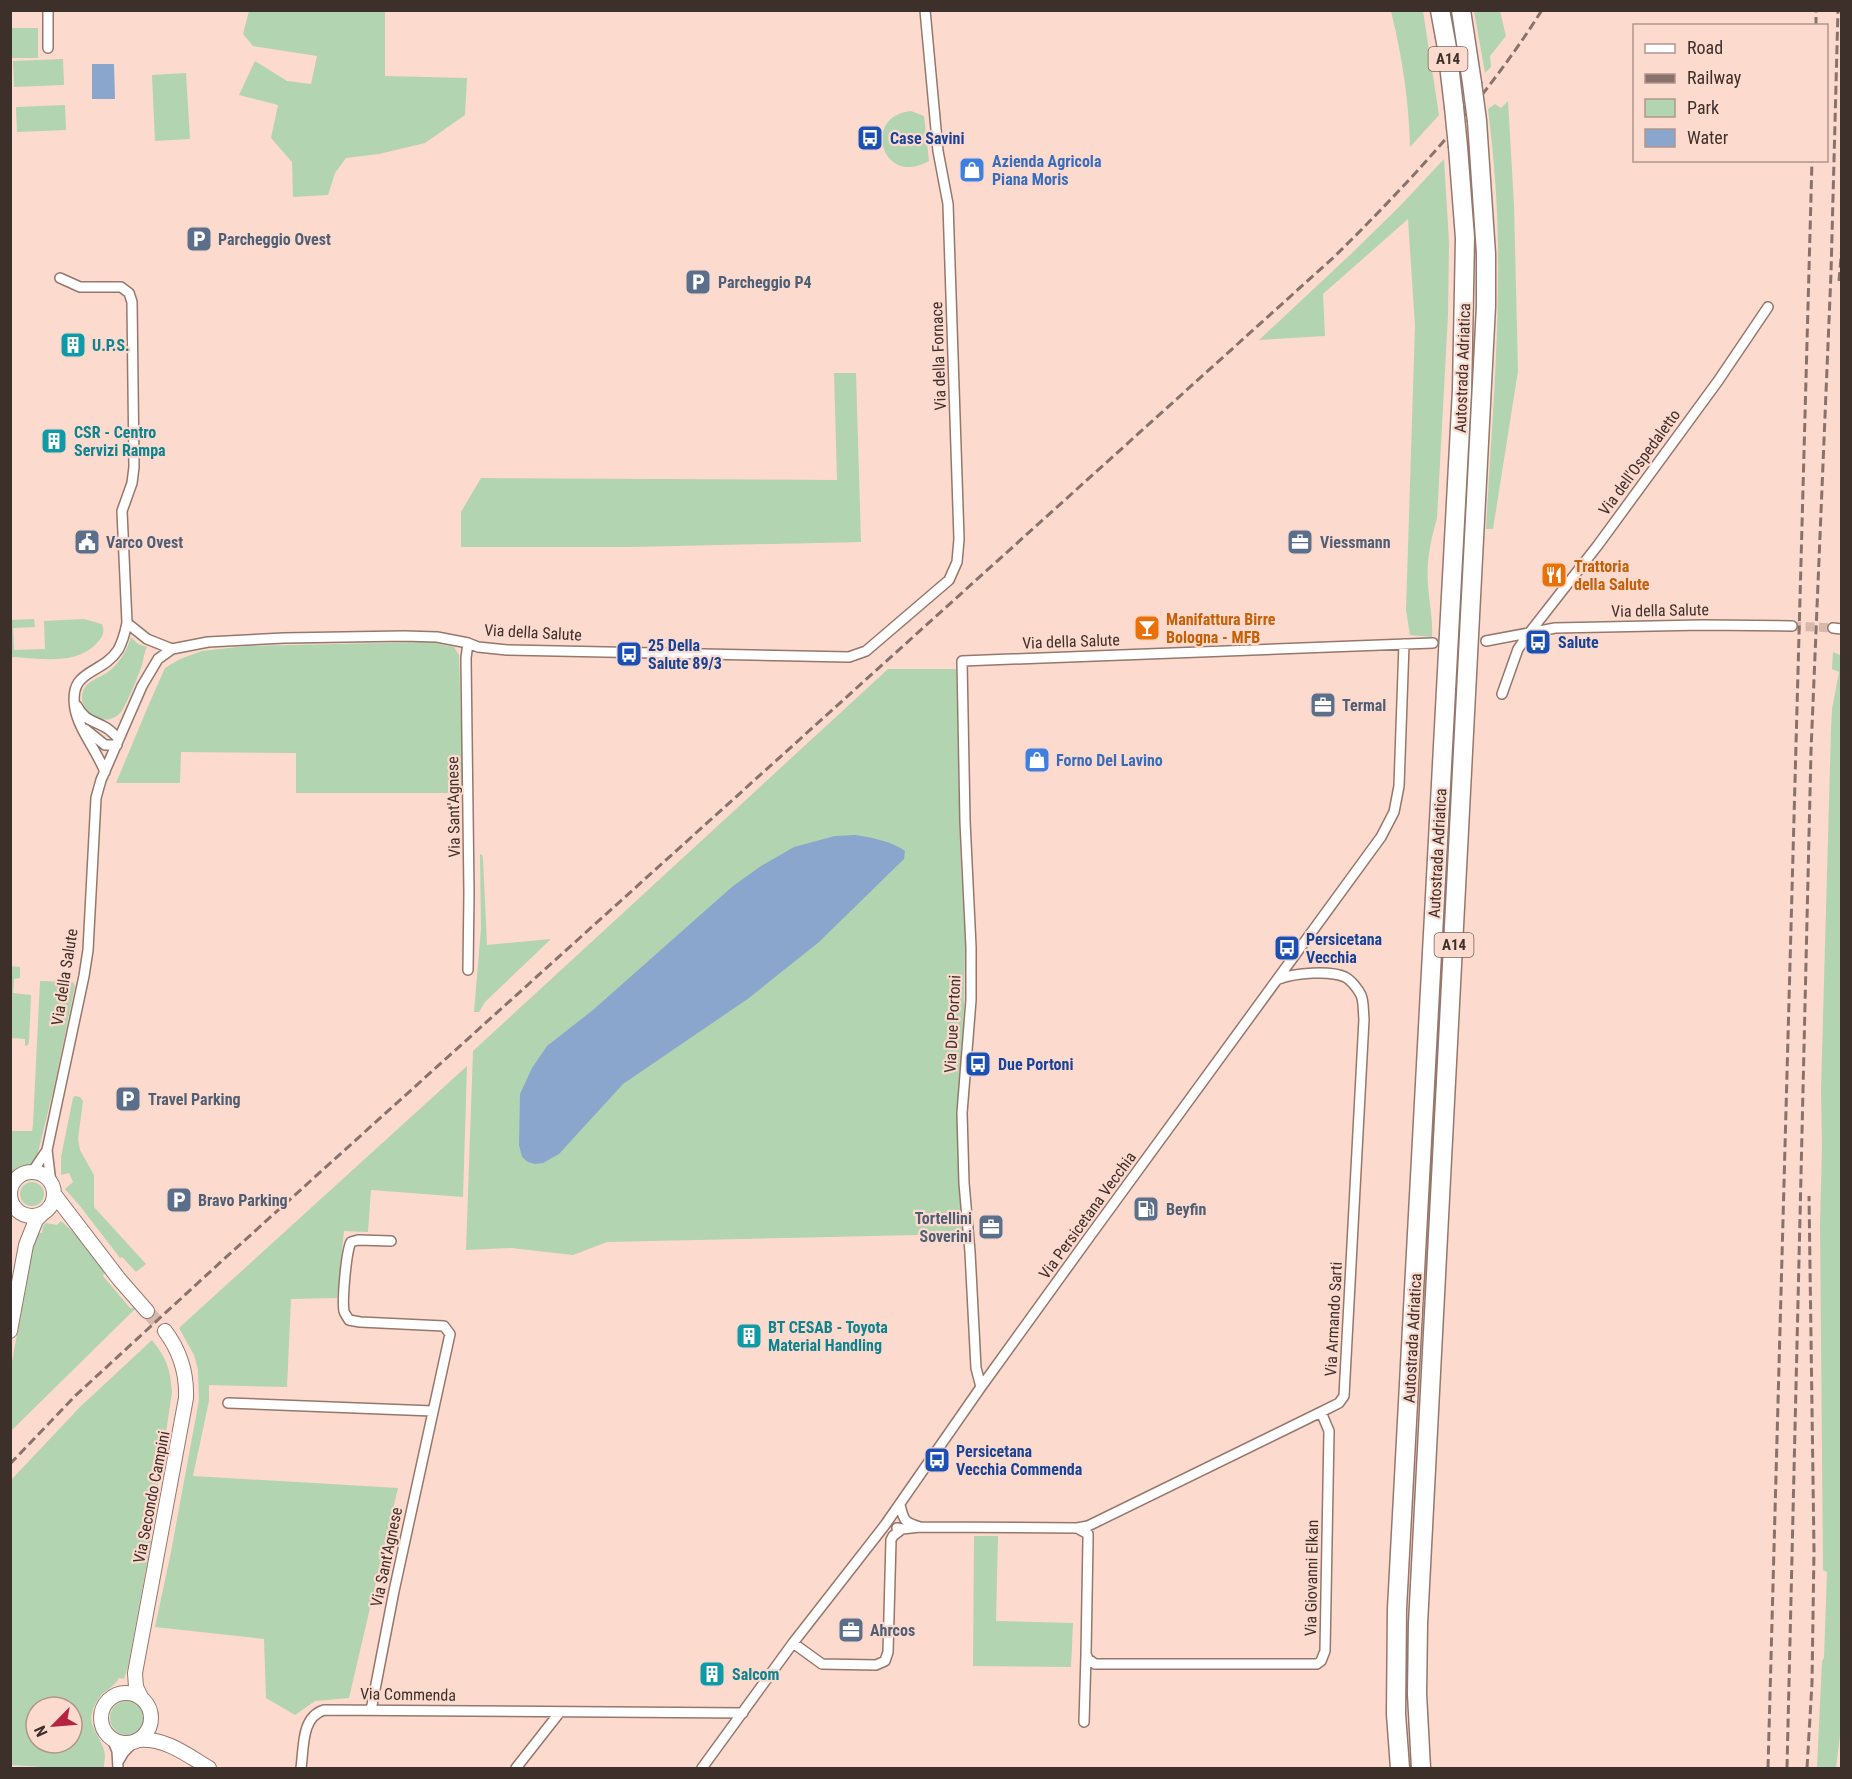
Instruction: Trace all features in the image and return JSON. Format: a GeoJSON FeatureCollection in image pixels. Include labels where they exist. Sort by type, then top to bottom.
{"type":"FeatureCollection","features":[{"type":"Feature","properties":{"kind":"highway","name":"Autostrada Adriatica"},"geometry":{"type":"LineString","coordinates":[[1400,1768],[1396,1684],[1397,1609],[1462,380],[1465,238],[1454,107],[1440,10]]}},
{"type":"Feature","properties":{"kind":"highway","name":"Autostrada Adriatica"},"geometry":{"type":"LineString","coordinates":[[1421,1768],[1417,1694],[1418,1624],[1486,306],[1486,254],[1477,122],[1461,10]]}},
{"type":"Feature","properties":{"kind":"street"},"geometry":{"type":"LineString","coordinates":[[48,10],[48,48]]}},
{"type":"Feature","properties":{"kind":"street","name":"Via della Fornace"},"geometry":{"type":"LineString","coordinates":[[857,656],[866,651],[949,580],[955,569],[958,554],[948,204],[938,151],[925,10]]}},
{"type":"Feature","properties":{"kind":"street"},"geometry":{"type":"LineString","coordinates":[[60,278],[80,287],[121,287],[129,293],[132,302],[134,467],[132,483],[122,511],[127,623],[124,637],[117,651],[106,662],[80,678],[74,692],[77,717],[105,772]]}},
{"type":"Feature","properties":{"kind":"street","name":"Via dell'Ospedaletto"},"geometry":{"type":"LineString","coordinates":[[1530,632],[1598,545],[1718,381],[1768,307]]}},
{"type":"Feature","properties":{"kind":"street"},"geometry":{"type":"LineString","coordinates":[[127,623],[147,639],[172,649]]}},
{"type":"Feature","properties":{"kind":"street","name":"Via della Salute"},"geometry":{"type":"LineString","coordinates":[[1486,641],[1555,628],[1792,626]]}},
{"type":"Feature","properties":{"kind":"street"},"geometry":{"type":"LineString","coordinates":[[1502,694],[1518,649],[1530,632]]}},
{"type":"Feature","properties":{"kind":"street","name":"Via della Salute"},"geometry":{"type":"LineString","coordinates":[[53,1188],[49,1175],[47,1150],[88,950],[94,812],[98,790],[142,686],[153,665],[165,653],[172,649],[208,642],[421,636],[507,650],[840,658],[857,656]]}},
{"type":"Feature","properties":{"kind":"street","name":"Via Sant'Agnese"},"geometry":{"type":"LineString","coordinates":[[468,643],[466,658],[468,970]]}},
{"type":"Feature","properties":{"kind":"street","name":"Via della Salute"},"geometry":{"type":"LineString","coordinates":[[962,661],[1433,643]]}},
{"type":"Feature","properties":{"kind":"street","name":"Via Persicetana Vecchia"},"geometry":{"type":"LineString","coordinates":[[702,1768],[793,1643],[900,1505],[981,1387],[1381,837],[1394,812],[1399,786],[1404,644]]}},
{"type":"Feature","properties":{"kind":"street","name":"Via Due Portoni"},"geometry":{"type":"LineString","coordinates":[[962,661],[965,821],[971,947],[971,1000],[962,1124],[976,1368],[981,1387]]}},
{"type":"Feature","properties":{"kind":"street"},"geometry":{"type":"LineString","coordinates":[[74,699],[81,714],[109,730],[118,742],[105,745],[84,728]]}},
{"type":"Feature","properties":{"kind":"street"},"geometry":{"type":"LineString","coordinates":[[1293,960],[1306,973]]}},
{"type":"Feature","properties":{"kind":"street","name":"Via Armando Sarti"},"geometry":{"type":"LineString","coordinates":[[885,1525],[902,1529],[920,1527],[1077,1528],[1088,1526],[1339,1403],[1344,1396],[1364,1019],[1362,996],[1346,977],[1306,973],[1287,975],[1279,979]]}},
{"type":"Feature","properties":{"kind":"street","name":"Via della Salute"},"geometry":{"type":"LineString","coordinates":[[27,1173],[35,1168],[47,1150]]}},
{"type":"Feature","properties":{"kind":"street"},"geometry":{"type":"LineString","coordinates":[[27,1245],[21,1213],[13,1204],[11,1193],[15,1181],[27,1173],[41,1174],[53,1188],[72,1219],[147,1311]]}},
{"type":"Feature","properties":{"kind":"street"},"geometry":{"type":"LineString","coordinates":[[10,1331],[27,1245],[36,1220],[52,1204],[53,1188]]}},
{"type":"Feature","properties":{"kind":"street"},"geometry":{"type":"LineString","coordinates":[[21,1213],[32,1216],[46,1211],[72,1219]]}},
{"type":"Feature","properties":{"kind":"street","name":"Via Sant'Agnese"},"geometry":{"type":"LineString","coordinates":[[371,1710],[448,1341],[448,1330],[444,1326],[349,1320],[345,1312],[347,1251],[351,1242],[391,1240]]}},
{"type":"Feature","properties":{"kind":"street","name":"Via Secondo Campini"},"geometry":{"type":"LineString","coordinates":[[141,1698],[136,1687],[135,1673],[186,1398],[185,1373],[172,1340],[165,1330]]}},
{"type":"Feature","properties":{"kind":"street"},"geometry":{"type":"LineString","coordinates":[[228,1403],[433,1411]]}},
{"type":"Feature","properties":{"kind":"street","name":"Via Giovanni Elkan"},"geometry":{"type":"LineString","coordinates":[[1095,1664],[1276,1665],[1317,1664],[1321,1661],[1325,1651],[1329,1431],[1321,1412]]}},
{"type":"Feature","properties":{"kind":"street"},"geometry":{"type":"LineString","coordinates":[[900,1505],[906,1523],[920,1527]]}},
{"type":"Feature","properties":{"kind":"street"},"geometry":{"type":"LineString","coordinates":[[1077,1528],[1088,1534],[1084,1722]]}},
{"type":"Feature","properties":{"kind":"street"},"geometry":{"type":"LineString","coordinates":[[793,1643],[822,1664],[876,1665],[885,1661],[888,1652],[891,1540],[902,1529]]}},
{"type":"Feature","properties":{"kind":"street"},"geometry":{"type":"LineString","coordinates":[[1085,1692],[1091,1668],[1095,1664],[1088,1659],[1086,1654]]}},
{"type":"Feature","properties":{"kind":"street"},"geometry":{"type":"LineString","coordinates":[[118,1765],[112,1739],[103,1729],[101,1714],[104,1706],[127,1685],[135,1673]]}},
{"type":"Feature","properties":{"kind":"street"},"geometry":{"type":"LineString","coordinates":[[114,1695],[128,1692],[141,1698],[150,1710],[158,1733],[169,1745]]}},
{"type":"Feature","properties":{"kind":"street","name":"Via Commenda"},"geometry":{"type":"LineString","coordinates":[[301,1768],[307,1725],[316,1712],[324,1710],[743,1713]]}},
{"type":"Feature","properties":{"kind":"street"},"geometry":{"type":"LineString","coordinates":[[516,1768],[560,1712]]}},
{"type":"Feature","properties":{"kind":"street"},"geometry":{"type":"LineString","coordinates":[[118,1765],[124,1752],[148,1730],[152,1718]]}},
{"type":"Feature","properties":{"kind":"street"},"geometry":{"type":"LineString","coordinates":[[112,1739],[124,1743],[153,1740],[169,1745],[209,1768]]}},
{"type":"Feature","properties":{"kind":"green space"},"geometry":{"type":"Polygon","coordinates":[[[249,11],[385,11],[385,76],[467,78],[465,115],[425,143],[379,154],[346,158],[335,173],[328,195],[293,197],[292,162],[271,138],[278,105],[239,95],[255,61],[287,81],[311,84],[317,56],[253,46],[243,34],[249,11]]]}},
{"type":"Feature","properties":{"kind":"green space"},"geometry":{"type":"Polygon","coordinates":[[[1391,11],[1423,11],[1439,115],[1410,147],[1404,79],[1391,11]]]}},
{"type":"Feature","properties":{"kind":"green space"},"geometry":{"type":"Polygon","coordinates":[[[1474,11],[1500,11],[1506,36],[1490,56],[1491,67],[1485,73],[1474,11]]]}},
{"type":"Feature","properties":{"kind":"green space"},"geometry":{"type":"Polygon","coordinates":[[[10,28],[38,28],[38,58],[11,58],[10,28]]]}},
{"type":"Feature","properties":{"kind":"green space"},"geometry":{"type":"Polygon","coordinates":[[[63,59],[64,85],[14,87],[13,61],[63,59]]]}},
{"type":"Feature","properties":{"kind":"green space"},"geometry":{"type":"Polygon","coordinates":[[[186,73],[190,139],[155,141],[152,75],[186,73]]]}},
{"type":"Feature","properties":{"kind":"green space"},"geometry":{"type":"Polygon","coordinates":[[[1508,101],[1514,205],[1518,371],[1493,529],[1486,529],[1498,289],[1494,163],[1488,109],[1495,104],[1501,108],[1508,101]]]}},
{"type":"Feature","properties":{"kind":"green space"},"geometry":{"type":"Polygon","coordinates":[[[65,105],[66,130],[17,132],[16,107],[65,105]]]}},
{"type":"Feature","properties":{"kind":"green space"},"geometry":{"type":"Polygon","coordinates":[[[911,111],[924,116],[929,161],[913,167],[899,165],[889,158],[882,136],[886,125],[895,116],[911,111]]]}},
{"type":"Feature","properties":{"kind":"green space"},"geometry":{"type":"Polygon","coordinates":[[[1444,159],[1449,242],[1448,315],[1437,518],[1428,567],[1432,637],[1410,635],[1406,610],[1415,326],[1408,219],[1323,294],[1325,336],[1259,340],[1351,254],[1444,159]]]}},
{"type":"Feature","properties":{"kind":"green space"},"geometry":{"type":"Polygon","coordinates":[[[834,373],[856,373],[861,542],[632,547],[461,547],[461,512],[481,478],[837,480],[834,373]]]}},
{"type":"Feature","properties":{"kind":"green space"},"geometry":{"type":"Polygon","coordinates":[[[34,619],[35,627],[13,628],[14,650],[45,649],[44,621],[84,619],[102,624],[103,633],[96,644],[87,651],[67,658],[11,657],[11,620],[34,619]]]}},
{"type":"Feature","properties":{"kind":"green space"},"geometry":{"type":"Polygon","coordinates":[[[131,637],[138,644],[147,647],[140,669],[121,712],[115,717],[101,719],[88,712],[84,706],[83,691],[91,682],[116,665],[131,637]]]}},
{"type":"Feature","properties":{"kind":"green space"},"geometry":{"type":"Polygon","coordinates":[[[430,642],[454,647],[459,655],[463,793],[296,793],[296,753],[181,752],[180,783],[116,783],[165,668],[180,659],[202,651],[247,646],[430,642]]]}},
{"type":"Feature","properties":{"kind":"green space"},"geometry":{"type":"Polygon","coordinates":[[[1833,652],[1842,656],[1842,1719],[1836,1768],[1817,1768],[1827,1572],[1823,1570],[1820,1223],[1821,1090],[1831,731],[1832,709],[1839,672],[1832,669],[1833,652]]]}},
{"type":"Feature","properties":{"kind":"green space"},"geometry":{"type":"Polygon","coordinates":[[[888,669],[956,669],[965,944],[964,1011],[958,1111],[962,1234],[607,1242],[573,1255],[511,1248],[466,1250],[473,1051],[888,669]]]}},
{"type":"Feature","properties":{"kind":"green space"},"geometry":{"type":"Polygon","coordinates":[[[480,854],[483,858],[487,945],[551,939],[485,1002],[479,1012],[474,1012],[481,929],[480,854]]]}},
{"type":"Feature","properties":{"kind":"green space"},"geometry":{"type":"Polygon","coordinates":[[[11,966],[20,967],[20,978],[14,979],[13,993],[31,995],[29,1042],[25,1046],[25,1039],[11,1038],[11,966]]]}},
{"type":"Feature","properties":{"kind":"green space"},"geometry":{"type":"Polygon","coordinates":[[[40,981],[73,982],[75,986],[36,1161],[11,1180],[12,1131],[32,1131],[40,981]]]}},
{"type":"Feature","properties":{"kind":"green space"},"geometry":{"type":"Polygon","coordinates":[[[467,1066],[463,1197],[371,1190],[368,1232],[344,1231],[337,1298],[291,1299],[287,1387],[209,1385],[209,1401],[193,1476],[398,1488],[349,1698],[315,1701],[295,1715],[266,1698],[264,1639],[155,1627],[199,1400],[198,1370],[194,1355],[179,1328],[467,1066]]]}},
{"type":"Feature","properties":{"kind":"green space"},"geometry":{"type":"Polygon","coordinates":[[[75,1096],[80,1097],[83,1101],[78,1139],[80,1150],[94,1175],[94,1207],[146,1264],[136,1272],[122,1257],[120,1258],[65,1189],[73,1182],[69,1173],[61,1175],[61,1157],[75,1096]]]}},
{"type":"Feature","properties":{"kind":"green space"},"geometry":{"type":"Polygon","coordinates":[[[32,1182],[40,1186],[44,1194],[40,1202],[32,1206],[24,1202],[20,1194],[24,1186],[32,1182]]]}},
{"type":"Feature","properties":{"kind":"green space"},"geometry":{"type":"Polygon","coordinates":[[[61,1221],[82,1240],[105,1272],[103,1276],[130,1308],[136,1308],[11,1431],[11,1367],[36,1232],[42,1233],[46,1223],[57,1225],[61,1221]]]}},
{"type":"Feature","properties":{"kind":"green space"},"geometry":{"type":"Polygon","coordinates":[[[152,1340],[167,1364],[172,1392],[151,1541],[128,1666],[124,1679],[119,1678],[99,1698],[91,1716],[91,1722],[105,1752],[104,1768],[11,1765],[11,1480],[80,1407],[152,1340]]]}},
{"type":"Feature","properties":{"kind":"green space"},"geometry":{"type":"Polygon","coordinates":[[[974,1536],[998,1536],[996,1621],[1073,1623],[1071,1667],[973,1666],[974,1536]]]}},
{"type":"Feature","properties":{"kind":"green space"},"geometry":{"type":"Polygon","coordinates":[[[127,1701],[139,1706],[144,1718],[139,1730],[127,1735],[115,1730],[110,1718],[115,1706],[127,1701]]]}},
{"type":"Feature","properties":{"kind":"water"},"geometry":{"type":"Polygon","coordinates":[[[92,64],[114,64],[115,99],[92,99],[92,64]]]}},
{"type":"Feature","properties":{"kind":"water"},"geometry":{"type":"Polygon","coordinates":[[[856,835],[882,840],[900,848],[905,851],[904,859],[819,942],[749,998],[623,1084],[559,1154],[543,1163],[535,1164],[522,1157],[519,1145],[520,1094],[532,1068],[547,1046],[593,1010],[733,886],[761,866],[794,847],[835,836],[856,835]]]}},
{"type":"Feature","properties":{"kind":"tunnel"},"geometry":{"type":"LineString","coordinates":[[1792,626],[1833,628]]}},
{"type":"Feature","properties":{"kind":"tunnel"},"geometry":{"type":"LineString","coordinates":[[147,1311],[165,1331]]}},
{"type":"Feature","properties":{"kind":"railway"},"geometry":{"type":"LineString","coordinates":[[10,1464],[75,1396],[224,1259],[1334,257],[1445,140],[1496,77],[1542,10]]}},
{"type":"Feature","properties":{"kind":"railway"},"geometry":{"type":"LineString","coordinates":[[1816,10],[1816,24]]}},
{"type":"Feature","properties":{"kind":"railway"},"geometry":{"type":"LineString","coordinates":[[1787,1768],[1811,751],[1831,273],[1838,10]]}},
{"type":"Feature","properties":{"kind":"railway"},"geometry":{"type":"LineString","coordinates":[[1768,1768],[1812,162]]}},
{"type":"Feature","properties":{"kind":"railway"},"geometry":{"type":"LineString","coordinates":[[1839,281],[1842,246]]}},
{"type":"Feature","properties":{"kind":"railway"},"geometry":{"type":"LineString","coordinates":[[1807,1768],[1812,1683],[1814,1550],[1809,1196]]}},
{"type":"Feature","properties":{"kind":"place","name":"Case Savini"},"geometry":{"type":"Point","coordinates":[870,138]}},
{"type":"Feature","properties":{"kind":"place","name":"Azienda Agricola Piana Moris"},"geometry":{"type":"Point","coordinates":[972,170]}},
{"type":"Feature","properties":{"kind":"place","name":"Parcheggio Ovest"},"geometry":{"type":"Point","coordinates":[199,239]}},
{"type":"Feature","properties":{"kind":"place","name":"Parcheggio P4"},"geometry":{"type":"Point","coordinates":[698,282]}},
{"type":"Feature","properties":{"kind":"place","name":"U.P.S."},"geometry":{"type":"Point","coordinates":[73,345]}},
{"type":"Feature","properties":{"kind":"place","name":"CSR - Centro Servizi Rampa"},"geometry":{"type":"Point","coordinates":[54,441]}},
{"type":"Feature","properties":{"kind":"place","name":"Varco Ovest"},"geometry":{"type":"Point","coordinates":[87,542]}},
{"type":"Feature","properties":{"kind":"place","name":"Viessmann"},"geometry":{"type":"Point","coordinates":[1300,542]}},
{"type":"Feature","properties":{"kind":"place","name":"Trattoria della Salute"},"geometry":{"type":"Point","coordinates":[1554,575]}},
{"type":"Feature","properties":{"kind":"place","name":"Manifattura Birre Bologna - MFB"},"geometry":{"type":"Point","coordinates":[1147,628]}},
{"type":"Feature","properties":{"kind":"place","name":"Salute"},"geometry":{"type":"Point","coordinates":[1538,642]}},
{"type":"Feature","properties":{"kind":"place","name":"25 Della Salute 89/3"},"geometry":{"type":"Point","coordinates":[629,654]}},
{"type":"Feature","properties":{"kind":"place","name":"Termal"},"geometry":{"type":"Point","coordinates":[1323,705]}},
{"type":"Feature","properties":{"kind":"place","name":"Forno Del Lavino"},"geometry":{"type":"Point","coordinates":[1037,760]}},
{"type":"Feature","properties":{"kind":"place","name":"Persicetana Vecchia"},"geometry":{"type":"Point","coordinates":[1287,948]}},
{"type":"Feature","properties":{"kind":"place","name":"Due Portoni"},"geometry":{"type":"Point","coordinates":[978,1064]}},
{"type":"Feature","properties":{"kind":"place","name":"Travel Parking"},"geometry":{"type":"Point","coordinates":[128,1099]}},
{"type":"Feature","properties":{"kind":"place","name":"Bravo Parking"},"geometry":{"type":"Point","coordinates":[179,1200]}},
{"type":"Feature","properties":{"kind":"place","name":"Beyfin"},"geometry":{"type":"Point","coordinates":[1146,1209]}},
{"type":"Feature","properties":{"kind":"place","name":"Tortellini Soverini"},"geometry":{"type":"Point","coordinates":[991,1227]}},
{"type":"Feature","properties":{"kind":"place","name":"BT CESAB - Toyota Material Handling"},"geometry":{"type":"Point","coordinates":[749,1336]}},
{"type":"Feature","properties":{"kind":"place","name":"Persicetana Vecchia Commenda"},"geometry":{"type":"Point","coordinates":[937,1460]}},
{"type":"Feature","properties":{"kind":"place","name":"Ahrcos"},"geometry":{"type":"Point","coordinates":[851,1630]}},
{"type":"Feature","properties":{"kind":"place","name":"Salcom"},"geometry":{"type":"Point","coordinates":[712,1674]}}]}
